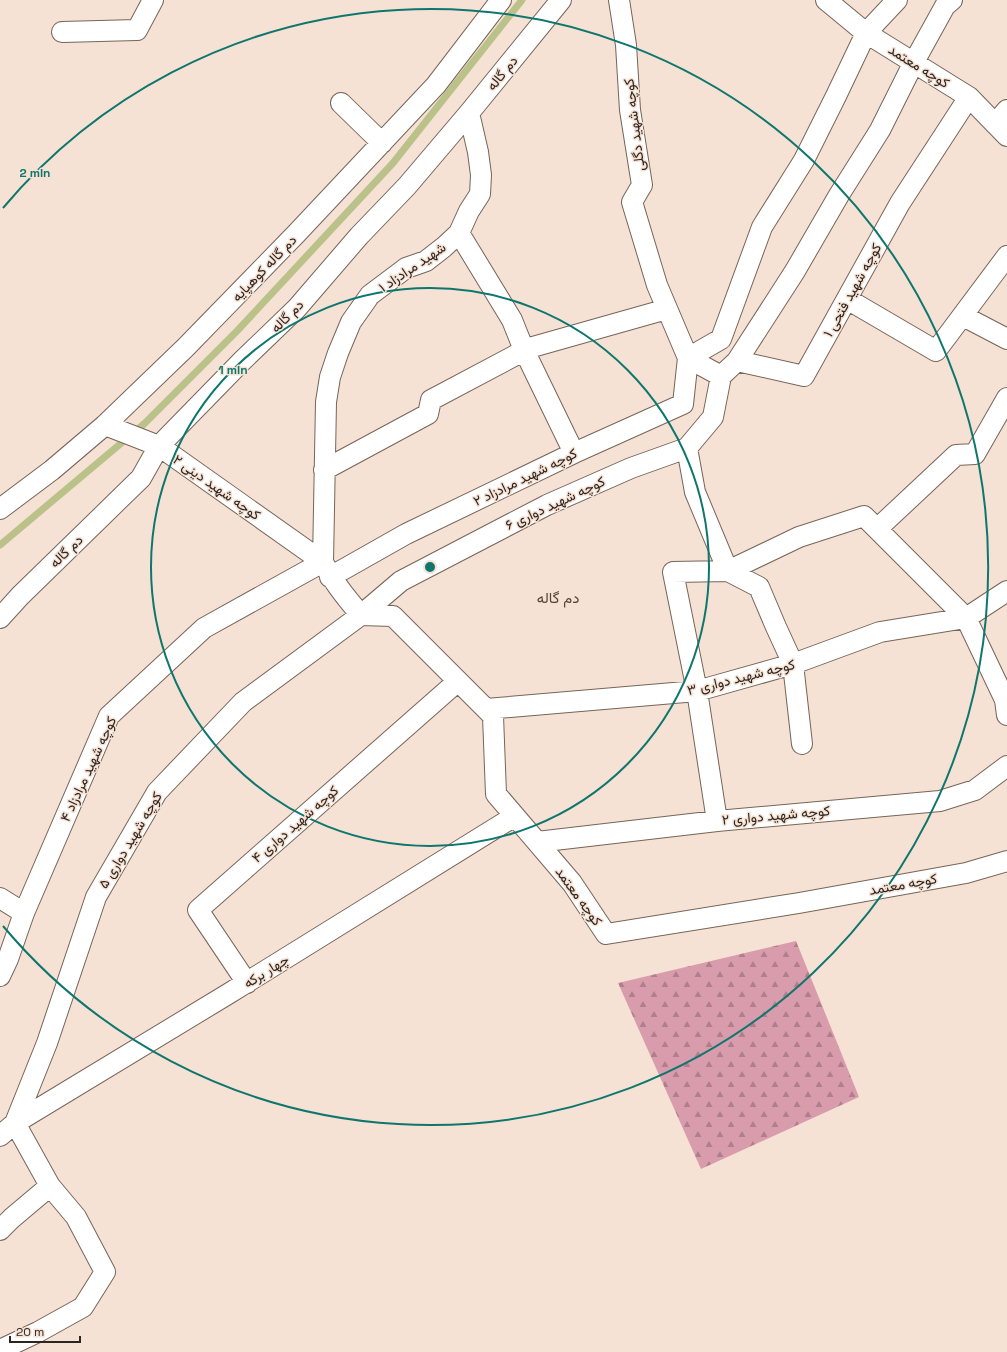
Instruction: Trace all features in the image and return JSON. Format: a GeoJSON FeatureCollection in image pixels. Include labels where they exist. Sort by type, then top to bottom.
{"type":"FeatureCollection","features":[{"type":"Feature","properties":{"kind":"street"},"geometry":{"type":"LineString","coordinates":[[62,32],[137,30],[153,0]]}},
{"type":"Feature","properties":{"kind":"street","name":"دم گاله کوهپایه"},"geometry":{"type":"LineString","coordinates":[[0,509],[52,470],[104,425],[186,347],[296,234],[436,84],[501,0]]}},
{"type":"Feature","properties":{"kind":"street","name":"دم گاله"},"geometry":{"type":"LineString","coordinates":[[0,618],[20,596],[141,478],[159,446],[297,308],[359,236],[407,186],[469,113],[561,0]]}},
{"type":"Feature","properties":{"kind":"street","name":"کوچه شهید دگلی"},"geometry":{"type":"LineString","coordinates":[[619,0],[626,45],[630,110],[642,185],[632,202],[657,284],[688,358]]}},
{"type":"Feature","properties":{"kind":"street","name":"کوچه معتمد"},"geometry":{"type":"LineString","coordinates":[[826,0],[866,32],[969,97],[1003,123]]}},
{"type":"Feature","properties":{"kind":"street"},"geometry":{"type":"LineString","coordinates":[[688,358],[721,339],[762,227],[804,160],[866,32],[897,0]]}},
{"type":"Feature","properties":{"kind":"street"},"geometry":{"type":"LineString","coordinates":[[802,744],[793,664],[759,587],[728,571],[695,492],[687,448],[713,417],[721,376],[737,361],[795,271],[839,195],[880,130],[914,62],[945,6],[952,0]]}},
{"type":"Feature","properties":{"kind":"street","name":"کوچه شهید فتحی ۱"},"geometry":{"type":"LineString","coordinates":[[737,361],[804,376],[900,203],[969,97]]}},
{"type":"Feature","properties":{"kind":"street"},"geometry":{"type":"LineString","coordinates":[[341,103],[382,143]]}},
{"type":"Feature","properties":{"kind":"street","name":"شهید مرادزاد ۱"},"geometry":{"type":"LineString","coordinates":[[326,570],[324,470],[326,402],[330,377],[351,322],[370,295],[406,268],[426,261],[444,247],[459,233],[469,211],[480,194],[481,175],[478,152],[469,113]]}},
{"type":"Feature","properties":{"kind":"street"},"geometry":{"type":"LineString","coordinates":[[459,233],[512,320],[524,350],[574,453]]}},
{"type":"Feature","properties":{"kind":"street"},"geometry":{"type":"LineString","coordinates":[[847,299],[936,351],[1007,256]]}},
{"type":"Feature","properties":{"kind":"street"},"geometry":{"type":"LineString","coordinates":[[324,470],[428,414],[431,400],[524,350],[667,309]]}},
{"type":"Feature","properties":{"kind":"street"},"geometry":{"type":"LineString","coordinates":[[963,316],[1007,339]]}},
{"type":"Feature","properties":{"kind":"street"},"geometry":{"type":"LineString","coordinates":[[688,358],[721,376]]}},
{"type":"Feature","properties":{"kind":"street","name":"کوچه شهید مرادزاد ۲"},"geometry":{"type":"LineString","coordinates":[[326,570],[406,534],[574,453],[683,404],[688,358]]}},
{"type":"Feature","properties":{"kind":"street"},"geometry":{"type":"LineString","coordinates":[[877,529],[956,455],[975,454],[1007,398]]}},
{"type":"Feature","properties":{"kind":"street","name":"کوچه شهید دینی ۲"},"geometry":{"type":"LineString","coordinates":[[104,425],[159,446],[326,570],[341,592],[361,615]]}},
{"type":"Feature","properties":{"kind":"street","name":"کوچه شهید دواری ۶"},"geometry":{"type":"LineString","coordinates":[[361,615],[401,581],[540,509],[631,468],[687,448]]}},
{"type":"Feature","properties":{"kind":"street"},"geometry":{"type":"LineString","coordinates":[[717,821],[697,690],[673,572],[728,571],[800,537],[864,516],[966,618],[1005,700],[1007,715]]}},
{"type":"Feature","properties":{"kind":"street","name":"کوچه شهید مرادزاد ۴"},"geometry":{"type":"LineString","coordinates":[[0,976],[8,959],[24,913],[109,716],[204,628],[326,570]]}},
{"type":"Feature","properties":{"kind":"street"},"geometry":{"type":"LineString","coordinates":[[966,618],[1007,591]]}},
{"type":"Feature","properties":{"kind":"street","name":"کوچه معتمد"},"geometry":{"type":"LineString","coordinates":[[361,615],[393,616],[493,716],[496,794],[572,883],[606,934],[799,903],[958,874],[1007,861]]}},
{"type":"Feature","properties":{"kind":"street","name":"کوچه شهید دواری ۵"},"geometry":{"type":"LineString","coordinates":[[0,1136],[15,1123],[46,1042],[96,897],[156,792],[243,702],[361,615]]}},
{"type":"Feature","properties":{"kind":"street","name":"کوچه شهید دواری ۳"},"geometry":{"type":"LineString","coordinates":[[486,709],[697,690],[793,664],[880,632],[966,618]]}},
{"type":"Feature","properties":{"kind":"street","name":"کوچه شهید دواری ۴"},"geometry":{"type":"LineString","coordinates":[[247,982],[198,910],[458,681]]}},
{"type":"Feature","properties":{"kind":"street","name":"کوچه شهید دواری ۲"},"geometry":{"type":"LineString","coordinates":[[537,842],[717,821],[940,801],[975,790],[1007,766]]}},
{"type":"Feature","properties":{"kind":"street","name":"چهار برکه"},"geometry":{"type":"LineString","coordinates":[[15,1123],[247,982],[515,816]]}},
{"type":"Feature","properties":{"kind":"street"},"geometry":{"type":"LineString","coordinates":[[0,898],[24,913]]}},
{"type":"Feature","properties":{"kind":"street"},"geometry":{"type":"LineString","coordinates":[[0,1350],[38,1332],[83,1307],[105,1272],[76,1217],[50,1186],[15,1123]]}},
{"type":"Feature","properties":{"kind":"street"},"geometry":{"type":"LineString","coordinates":[[0,1230],[50,1186]]}},
{"type":"Feature","properties":{"kind":"green space"},"geometry":{"type":"Polygon","coordinates":[[[796,941],[859,1097],[701,1169],[618,983],[796,941]]]}},
{"type":"Feature","properties":{"kind":"waterway"},"geometry":{"type":"LineString","coordinates":[[0,545],[144,424],[237,331],[393,163],[522,0]]}},
{"type":"Feature","properties":{"kind":"district","name":"دم گاله"},"geometry":{"type":"Point","coordinates":[558,597]}}]}
